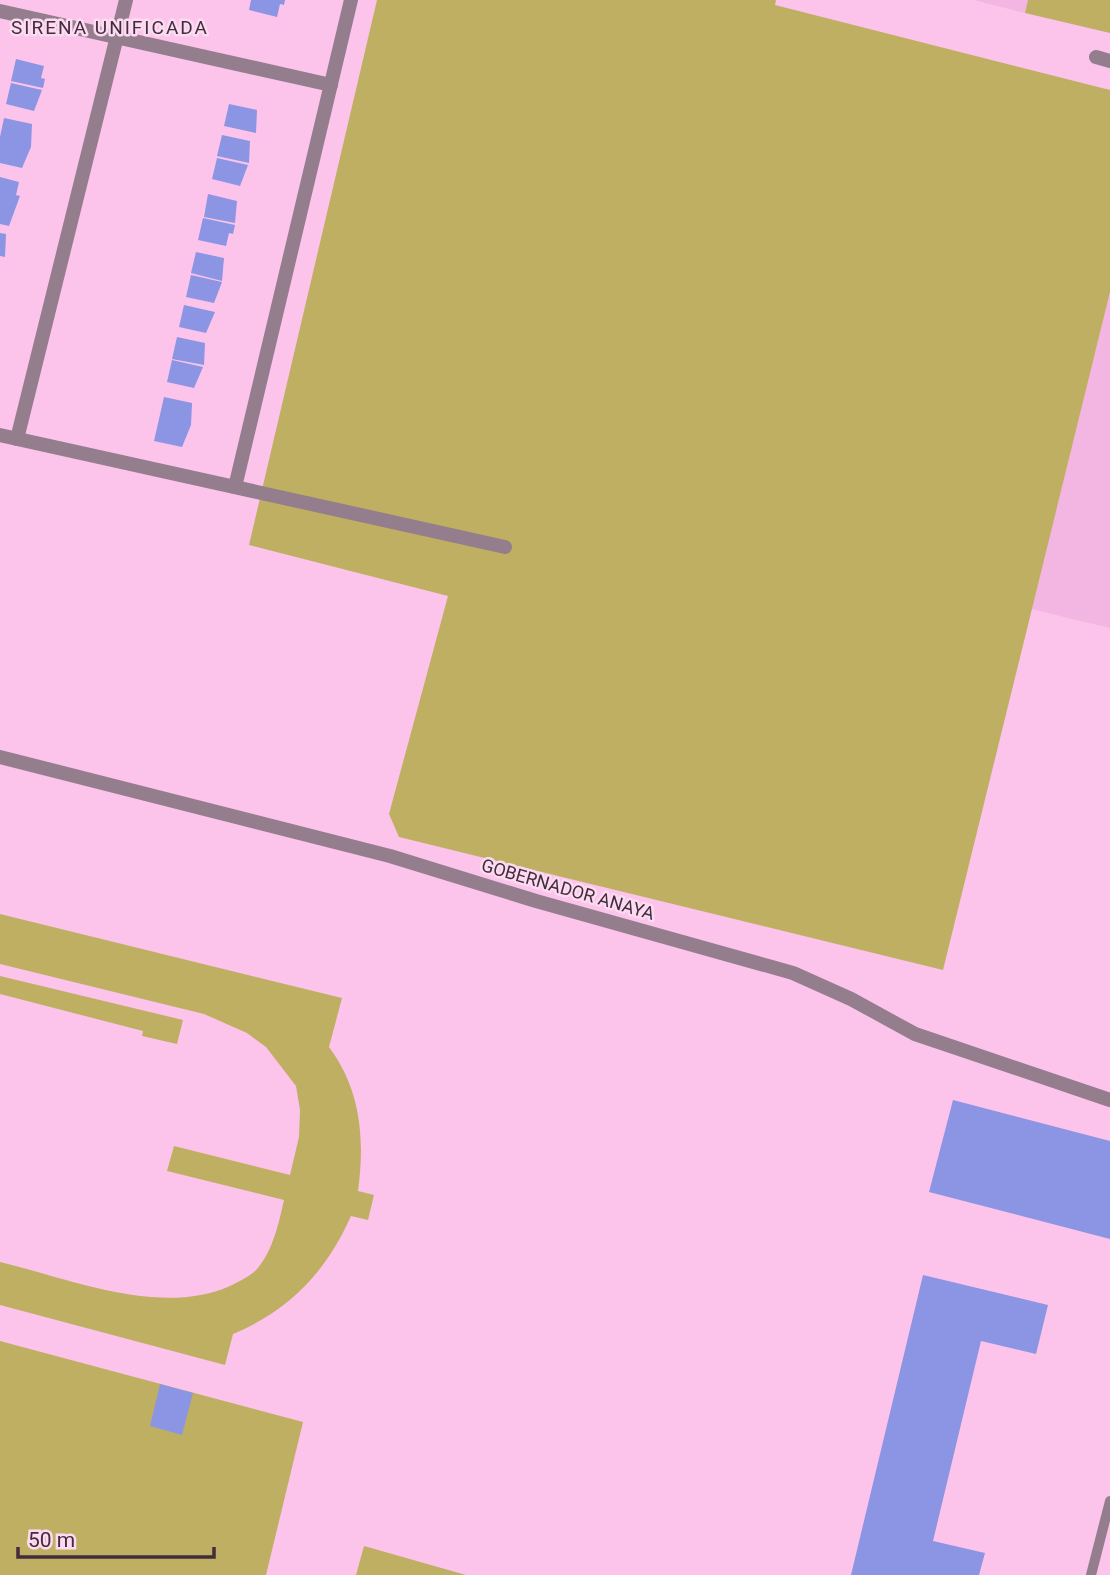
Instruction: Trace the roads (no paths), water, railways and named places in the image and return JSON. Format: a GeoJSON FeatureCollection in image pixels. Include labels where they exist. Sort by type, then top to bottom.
{"type":"FeatureCollection","features":[{"type":"Feature","properties":{"kind":"street"},"geometry":{"type":"LineString","coordinates":[[17,439],[126,0]]}},
{"type":"Feature","properties":{"kind":"street"},"geometry":{"type":"LineString","coordinates":[[235,487],[351,0]]}},
{"type":"Feature","properties":{"kind":"street"},"geometry":{"type":"LineString","coordinates":[[0,11],[331,85]]}},
{"type":"Feature","properties":{"kind":"street"},"geometry":{"type":"LineString","coordinates":[[0,435],[505,547]]}},
{"type":"Feature","properties":{"kind":"street","name":"GOBERNADOR ANAYA"},"geometry":{"type":"LineString","coordinates":[[0,757],[390,856],[793,973],[851,999],[915,1034],[1110,1100]]}},
{"type":"Feature","properties":{"kind":"lane"},"geometry":{"type":"LineString","coordinates":[[1091,1575],[1110,1501]]}},
{"type":"Feature","properties":{"kind":"district","name":"SIRENA UNIFICADA"},"geometry":{"type":"Point","coordinates":[110,27]}}]}
